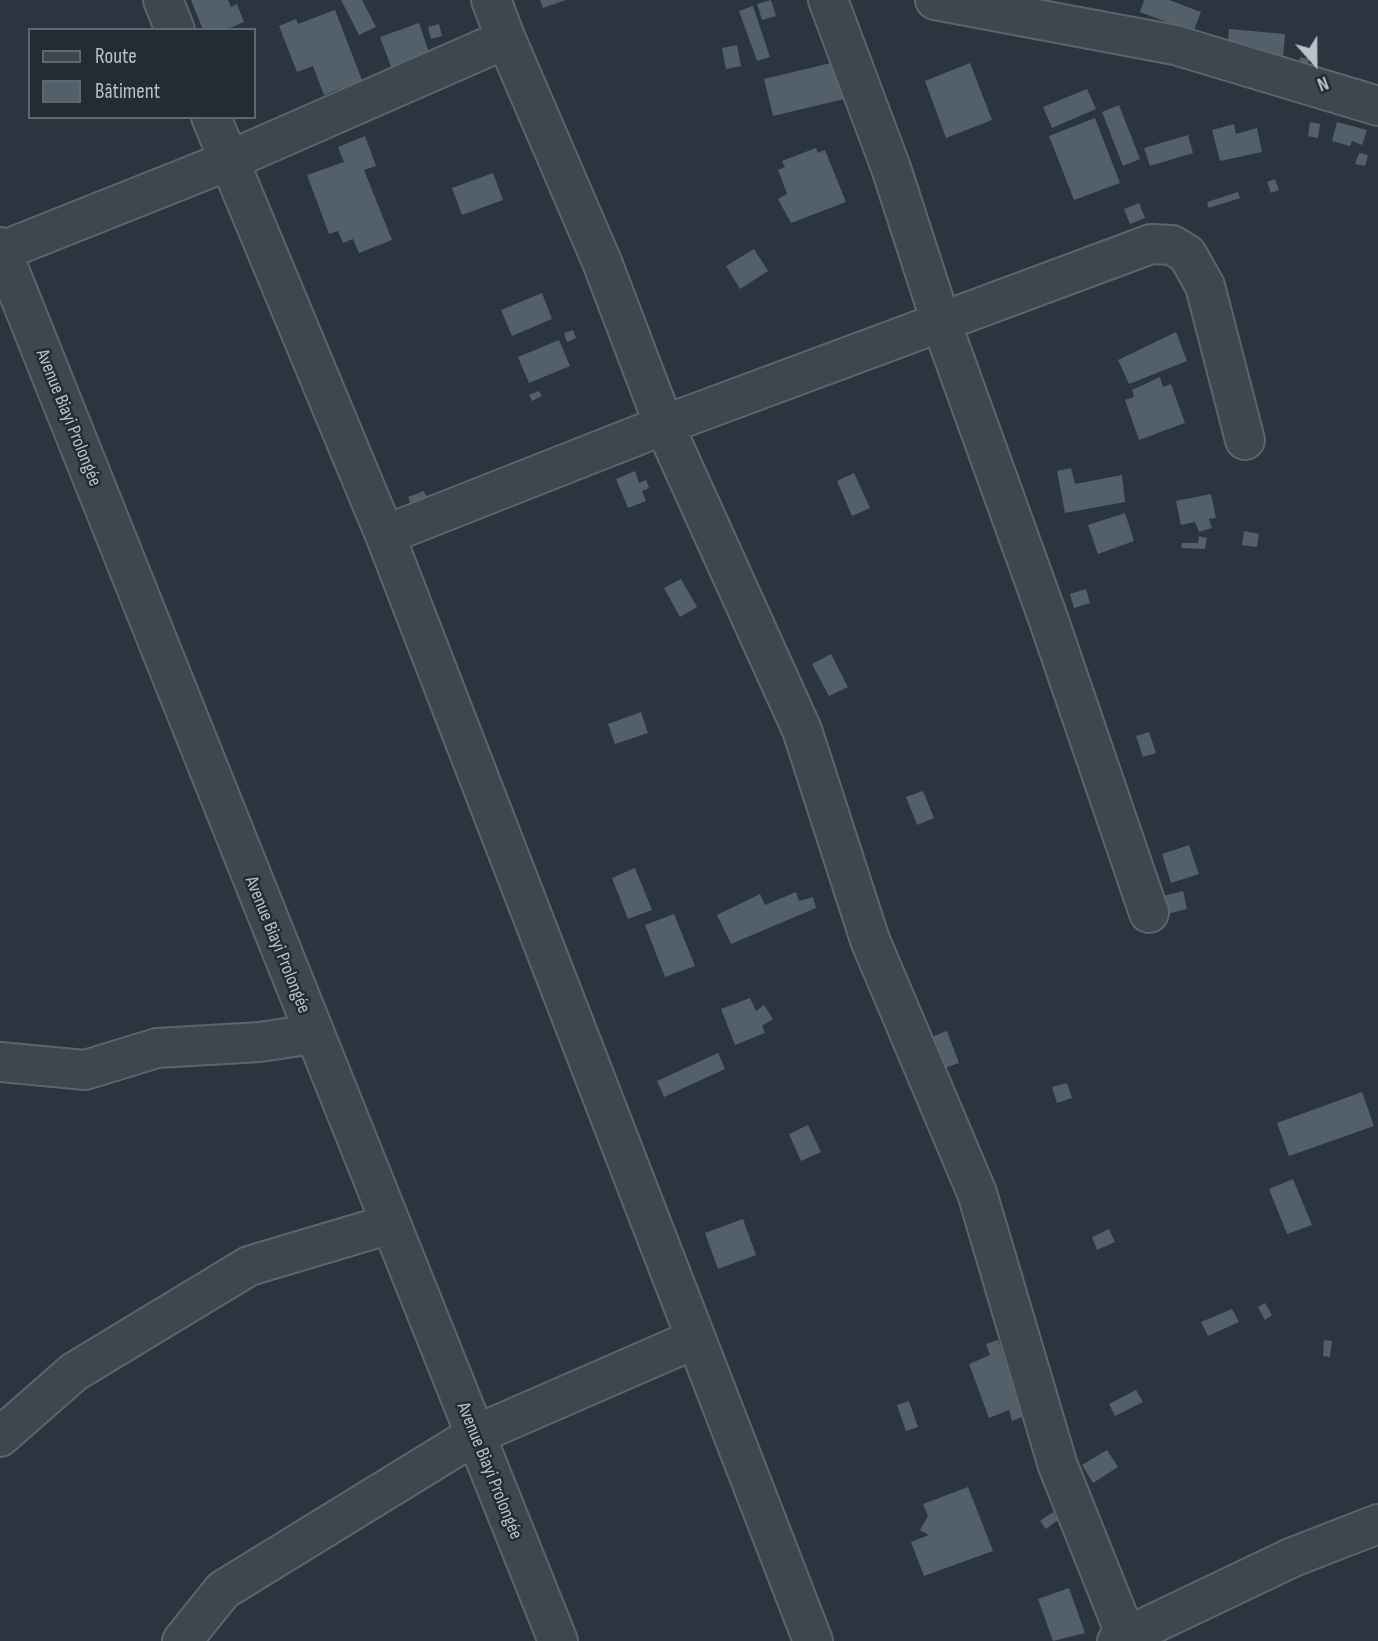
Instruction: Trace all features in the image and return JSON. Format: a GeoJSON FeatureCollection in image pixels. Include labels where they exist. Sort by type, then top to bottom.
{"type":"FeatureCollection","features":[{"type":"Feature","properties":{"kind":"street"},"geometry":{"type":"LineString","coordinates":[[163,0],[174,28]]}},
{"type":"Feature","properties":{"kind":"street"},"geometry":{"type":"LineString","coordinates":[[491,0],[602,262],[664,425],[802,730],[826,797],[870,940],[977,1193],[1058,1466],[1124,1640],[1293,1557],[1378,1524]]}},
{"type":"Feature","properties":{"kind":"street"},"geometry":{"type":"LineString","coordinates":[[828,0],[891,168],[941,322],[1048,618],[1149,913]]}},
{"type":"Feature","properties":{"kind":"street"},"geometry":{"type":"LineString","coordinates":[[935,0],[1175,45],[1378,106]]}},
{"type":"Feature","properties":{"kind":"street"},"geometry":{"type":"LineString","coordinates":[[1,249],[228,161],[506,39]]}},
{"type":"Feature","properties":{"kind":"street"},"geometry":{"type":"LineString","coordinates":[[212,119],[385,535],[813,1641]]}},
{"type":"Feature","properties":{"kind":"street"},"geometry":{"type":"LineString","coordinates":[[385,535],[664,425],[1115,255],[1151,244],[1172,245],[1187,254],[1205,286],[1245,440]]}},
{"type":"Feature","properties":{"kind":"street","name":"Avenue Biayi Prolongée"},"geometry":{"type":"LineString","coordinates":[[1,249],[15,325],[313,1034],[558,1641]]}},
{"type":"Feature","properties":{"kind":"street"},"geometry":{"type":"LineString","coordinates":[[0,1062],[85,1070],[157,1048],[260,1042],[313,1034]]}},
{"type":"Feature","properties":{"kind":"street"},"geometry":{"type":"LineString","coordinates":[[0,1437],[74,1372],[249,1266],[390,1224]]}},
{"type":"Feature","properties":{"kind":"street"},"geometry":{"type":"LineString","coordinates":[[182,1641],[223,1590],[475,1435],[695,1339]]}},
{"type":"Feature","properties":{"kind":"building"},"geometry":{"type":"Polygon","coordinates":[[[191,0],[228,0],[231,7],[237,4],[244,22],[230,28],[202,28],[191,0]]]}},
{"type":"Feature","properties":{"kind":"building"},"geometry":{"type":"Polygon","coordinates":[[[341,0],[362,0],[376,27],[359,35],[341,0]]]}},
{"type":"Feature","properties":{"kind":"building"},"geometry":{"type":"Polygon","coordinates":[[[540,0],[566,0],[543,8],[540,0]]]}},
{"type":"Feature","properties":{"kind":"building"},"geometry":{"type":"Polygon","coordinates":[[[771,0],[776,16],[762,20],[757,4],[771,0]]]}},
{"type":"Feature","properties":{"kind":"building"},"geometry":{"type":"Polygon","coordinates":[[[1144,0],[1169,0],[1201,12],[1193,32],[1140,12],[1144,0]]]}},
{"type":"Feature","properties":{"kind":"building"},"geometry":{"type":"Polygon","coordinates":[[[753,6],[770,57],[757,61],[739,11],[753,6]]]}},
{"type":"Feature","properties":{"kind":"building"},"geometry":{"type":"Polygon","coordinates":[[[335,10],[362,80],[324,95],[313,66],[297,72],[279,26],[296,19],[298,24],[335,10]]]}},
{"type":"Feature","properties":{"kind":"building"},"geometry":{"type":"Polygon","coordinates":[[[419,23],[431,58],[393,72],[380,37],[419,23]]]}},
{"type":"Feature","properties":{"kind":"building"},"geometry":{"type":"Polygon","coordinates":[[[439,24],[442,36],[431,39],[428,27],[439,24]]]}},
{"type":"Feature","properties":{"kind":"building"},"geometry":{"type":"Polygon","coordinates":[[[1229,29],[1285,34],[1283,58],[1227,52],[1229,29]]]}},
{"type":"Feature","properties":{"kind":"building"},"geometry":{"type":"Polygon","coordinates":[[[737,45],[741,66],[726,69],[722,48],[737,45]]]}},
{"type":"Feature","properties":{"kind":"building"},"geometry":{"type":"Polygon","coordinates":[[[1300,57],[1309,59],[1307,66],[1299,65],[1300,57]]]}},
{"type":"Feature","properties":{"kind":"building"},"geometry":{"type":"Polygon","coordinates":[[[835,62],[844,99],[773,116],[764,79],[835,62]]]}},
{"type":"Feature","properties":{"kind":"building"},"geometry":{"type":"Polygon","coordinates":[[[970,63],[992,120],[946,138],[925,81],[970,63]]]}},
{"type":"Feature","properties":{"kind":"building"},"geometry":{"type":"Polygon","coordinates":[[[1087,89],[1096,109],[1052,128],[1043,107],[1087,89]]]}},
{"type":"Feature","properties":{"kind":"building"},"geometry":{"type":"Polygon","coordinates":[[[1119,105],[1140,159],[1123,166],[1102,112],[1119,105]]]}},
{"type":"Feature","properties":{"kind":"building"},"geometry":{"type":"Polygon","coordinates":[[[1095,118],[1120,183],[1074,200],[1049,136],[1095,118]]]}},
{"type":"Feature","properties":{"kind":"building"},"geometry":{"type":"Polygon","coordinates":[[[1310,122],[1320,124],[1318,138],[1308,136],[1310,122]]]}},
{"type":"Feature","properties":{"kind":"building"},"geometry":{"type":"Polygon","coordinates":[[[1337,122],[1367,130],[1362,145],[1352,141],[1350,146],[1332,141],[1337,122]]]}},
{"type":"Feature","properties":{"kind":"building"},"geometry":{"type":"Polygon","coordinates":[[[1234,124],[1236,134],[1257,128],[1262,152],[1220,161],[1212,130],[1234,124]]]}},
{"type":"Feature","properties":{"kind":"building"},"geometry":{"type":"Polygon","coordinates":[[[1188,135],[1193,153],[1150,166],[1144,148],[1188,135]]]}},
{"type":"Feature","properties":{"kind":"building"},"geometry":{"type":"Polygon","coordinates":[[[365,136],[376,166],[364,170],[392,240],[359,253],[353,239],[343,243],[338,231],[329,234],[307,175],[344,162],[338,147],[365,136]]]}},
{"type":"Feature","properties":{"kind":"building"},"geometry":{"type":"Polygon","coordinates":[[[816,148],[818,153],[825,150],[846,202],[791,223],[778,199],[787,194],[778,170],[785,167],[782,161],[816,148]]]}},
{"type":"Feature","properties":{"kind":"building"},"geometry":{"type":"Polygon","coordinates":[[[1359,153],[1368,155],[1365,166],[1355,164],[1359,153]]]}},
{"type":"Feature","properties":{"kind":"building"},"geometry":{"type":"Polygon","coordinates":[[[493,173],[503,200],[462,215],[452,188],[493,173]]]}},
{"type":"Feature","properties":{"kind":"building"},"geometry":{"type":"Polygon","coordinates":[[[1275,179],[1279,190],[1271,193],[1267,182],[1275,179]]]}},
{"type":"Feature","properties":{"kind":"building"},"geometry":{"type":"Polygon","coordinates":[[[1238,192],[1240,198],[1209,208],[1207,202],[1238,192]]]}},
{"type":"Feature","properties":{"kind":"building"},"geometry":{"type":"Polygon","coordinates":[[[1139,203],[1145,218],[1130,224],[1124,209],[1139,203]]]}},
{"type":"Feature","properties":{"kind":"building"},"geometry":{"type":"Polygon","coordinates":[[[754,249],[768,271],[740,289],[726,266],[754,249]]]}},
{"type":"Feature","properties":{"kind":"building"},"geometry":{"type":"Polygon","coordinates":[[[542,293],[552,319],[512,336],[501,310],[542,293]]]}},
{"type":"Feature","properties":{"kind":"building"},"geometry":{"type":"Polygon","coordinates":[[[573,330],[576,338],[567,342],[564,333],[573,330]]]}},
{"type":"Feature","properties":{"kind":"building"},"geometry":{"type":"Polygon","coordinates":[[[1176,332],[1187,361],[1129,384],[1118,360],[1176,332]]]}},
{"type":"Feature","properties":{"kind":"building"},"geometry":{"type":"Polygon","coordinates":[[[559,340],[570,366],[529,383],[518,357],[559,340]]]}},
{"type":"Feature","properties":{"kind":"building"},"geometry":{"type":"Polygon","coordinates":[[[1160,377],[1163,387],[1171,384],[1185,423],[1139,440],[1125,400],[1134,397],[1132,390],[1160,377]]]}},
{"type":"Feature","properties":{"kind":"building"},"geometry":{"type":"Polygon","coordinates":[[[539,391],[542,396],[532,401],[529,395],[539,391]]]}},
{"type":"Feature","properties":{"kind":"building"},"geometry":{"type":"Polygon","coordinates":[[[1071,468],[1075,484],[1122,475],[1125,502],[1065,513],[1057,471],[1071,468]]]}},
{"type":"Feature","properties":{"kind":"building"},"geometry":{"type":"Polygon","coordinates":[[[635,471],[639,483],[646,480],[649,488],[642,491],[646,501],[628,508],[616,479],[635,471]]]}},
{"type":"Feature","properties":{"kind":"building"},"geometry":{"type":"Polygon","coordinates":[[[854,473],[870,508],[852,516],[837,481],[854,473]]]}},
{"type":"Feature","properties":{"kind":"building"},"geometry":{"type":"Polygon","coordinates":[[[424,491],[432,510],[415,516],[408,497],[424,491]]]}},
{"type":"Feature","properties":{"kind":"building"},"geometry":{"type":"Polygon","coordinates":[[[1211,494],[1216,518],[1209,519],[1212,528],[1199,532],[1195,522],[1181,525],[1176,501],[1211,494]]]}},
{"type":"Feature","properties":{"kind":"building"},"geometry":{"type":"Polygon","coordinates":[[[1125,513],[1134,541],[1098,554],[1088,525],[1125,513]]]}},
{"type":"Feature","properties":{"kind":"building"},"geometry":{"type":"Polygon","coordinates":[[[1244,531],[1259,534],[1257,547],[1242,545],[1244,531]]]}},
{"type":"Feature","properties":{"kind":"building"},"geometry":{"type":"Polygon","coordinates":[[[1199,536],[1207,538],[1205,549],[1181,548],[1182,543],[1198,543],[1199,536]]]}},
{"type":"Feature","properties":{"kind":"building"},"geometry":{"type":"Polygon","coordinates":[[[681,579],[697,607],[680,617],[664,588],[681,579]]]}},
{"type":"Feature","properties":{"kind":"building"},"geometry":{"type":"Polygon","coordinates":[[[1086,589],[1090,603],[1074,608],[1070,594],[1086,589]]]}},
{"type":"Feature","properties":{"kind":"building"},"geometry":{"type":"Polygon","coordinates":[[[831,654],[848,687],[829,696],[812,664],[831,654]]]}},
{"type":"Feature","properties":{"kind":"building"},"geometry":{"type":"Polygon","coordinates":[[[641,712],[648,733],[615,744],[608,724],[641,712]]]}},
{"type":"Feature","properties":{"kind":"building"},"geometry":{"type":"Polygon","coordinates":[[[1149,732],[1156,753],[1143,757],[1136,736],[1149,732]]]}},
{"type":"Feature","properties":{"kind":"building"},"geometry":{"type":"Polygon","coordinates":[[[923,791],[934,818],[917,825],[906,797],[923,791]]]}},
{"type":"Feature","properties":{"kind":"building"},"geometry":{"type":"Polygon","coordinates":[[[1189,845],[1199,874],[1171,883],[1162,854],[1189,845]]]}},
{"type":"Feature","properties":{"kind":"building"},"geometry":{"type":"Polygon","coordinates":[[[635,868],[652,910],[628,919],[612,878],[635,868]]]}},
{"type":"Feature","properties":{"kind":"building"},"geometry":{"type":"Polygon","coordinates":[[[1183,891],[1187,909],[1167,914],[1163,896],[1183,891]]]}},
{"type":"Feature","properties":{"kind":"building"},"geometry":{"type":"Polygon","coordinates":[[[796,892],[799,901],[813,897],[816,908],[731,944],[717,915],[760,894],[765,905],[796,892]]]}},
{"type":"Feature","properties":{"kind":"building"},"geometry":{"type":"Polygon","coordinates":[[[674,914],[695,966],[665,977],[645,925],[674,914]]]}},
{"type":"Feature","properties":{"kind":"building"},"geometry":{"type":"Polygon","coordinates":[[[750,998],[756,1011],[764,1005],[773,1019],[762,1026],[765,1033],[735,1045],[721,1009],[750,998]]]}},
{"type":"Feature","properties":{"kind":"building"},"geometry":{"type":"Polygon","coordinates":[[[947,1031],[959,1063],[942,1069],[931,1037],[947,1031]]]}},
{"type":"Feature","properties":{"kind":"building"},"geometry":{"type":"Polygon","coordinates":[[[718,1053],[725,1069],[664,1097],[657,1081],[718,1053]]]}},
{"type":"Feature","properties":{"kind":"building"},"geometry":{"type":"Polygon","coordinates":[[[1067,1083],[1072,1098],[1057,1103],[1052,1087],[1067,1083]]]}},
{"type":"Feature","properties":{"kind":"building"},"geometry":{"type":"Polygon","coordinates":[[[1362,1092],[1374,1126],[1289,1156],[1277,1123],[1362,1092]]]}},
{"type":"Feature","properties":{"kind":"building"},"geometry":{"type":"Polygon","coordinates":[[[808,1125],[821,1152],[801,1161],[789,1134],[808,1125]]]}},
{"type":"Feature","properties":{"kind":"building"},"geometry":{"type":"Polygon","coordinates":[[[1293,1179],[1312,1225],[1287,1234],[1269,1189],[1293,1179]]]}},
{"type":"Feature","properties":{"kind":"building"},"geometry":{"type":"Polygon","coordinates":[[[743,1219],[756,1255],[718,1269],[705,1233],[743,1219]]]}},
{"type":"Feature","properties":{"kind":"building"},"geometry":{"type":"Polygon","coordinates":[[[1109,1229],[1115,1242],[1097,1250],[1092,1237],[1109,1229]]]}},
{"type":"Feature","properties":{"kind":"building"},"geometry":{"type":"Polygon","coordinates":[[[1265,1303],[1272,1315],[1265,1320],[1258,1307],[1265,1303]]]}},
{"type":"Feature","properties":{"kind":"building"},"geometry":{"type":"Polygon","coordinates":[[[1232,1309],[1239,1322],[1208,1336],[1201,1322],[1232,1309]]]}},
{"type":"Feature","properties":{"kind":"building"},"geometry":{"type":"Polygon","coordinates":[[[998,1340],[1025,1416],[1012,1421],[1009,1410],[989,1418],[969,1364],[990,1355],[986,1344],[998,1340]]]}},
{"type":"Feature","properties":{"kind":"building"},"geometry":{"type":"Polygon","coordinates":[[[1324,1340],[1332,1341],[1330,1357],[1323,1356],[1324,1340]]]}},
{"type":"Feature","properties":{"kind":"building"},"geometry":{"type":"Polygon","coordinates":[[[1136,1390],[1143,1402],[1115,1416],[1109,1404],[1136,1390]]]}},
{"type":"Feature","properties":{"kind":"building"},"geometry":{"type":"Polygon","coordinates":[[[909,1401],[918,1427],[906,1431],[897,1405],[909,1401]]]}},
{"type":"Feature","properties":{"kind":"building"},"geometry":{"type":"Polygon","coordinates":[[[1107,1450],[1118,1467],[1093,1483],[1082,1465],[1107,1450]]]}},
{"type":"Feature","properties":{"kind":"building"},"geometry":{"type":"Polygon","coordinates":[[[968,1487],[993,1551],[924,1576],[911,1542],[929,1535],[920,1530],[928,1516],[923,1504],[968,1487]]]}},
{"type":"Feature","properties":{"kind":"building"},"geometry":{"type":"Polygon","coordinates":[[[1053,1512],[1058,1520],[1046,1529],[1040,1521],[1053,1512]]]}},
{"type":"Feature","properties":{"kind":"building"},"geometry":{"type":"Polygon","coordinates":[[[1069,1588],[1085,1633],[1053,1641],[1038,1599],[1069,1588]]]}}]}
